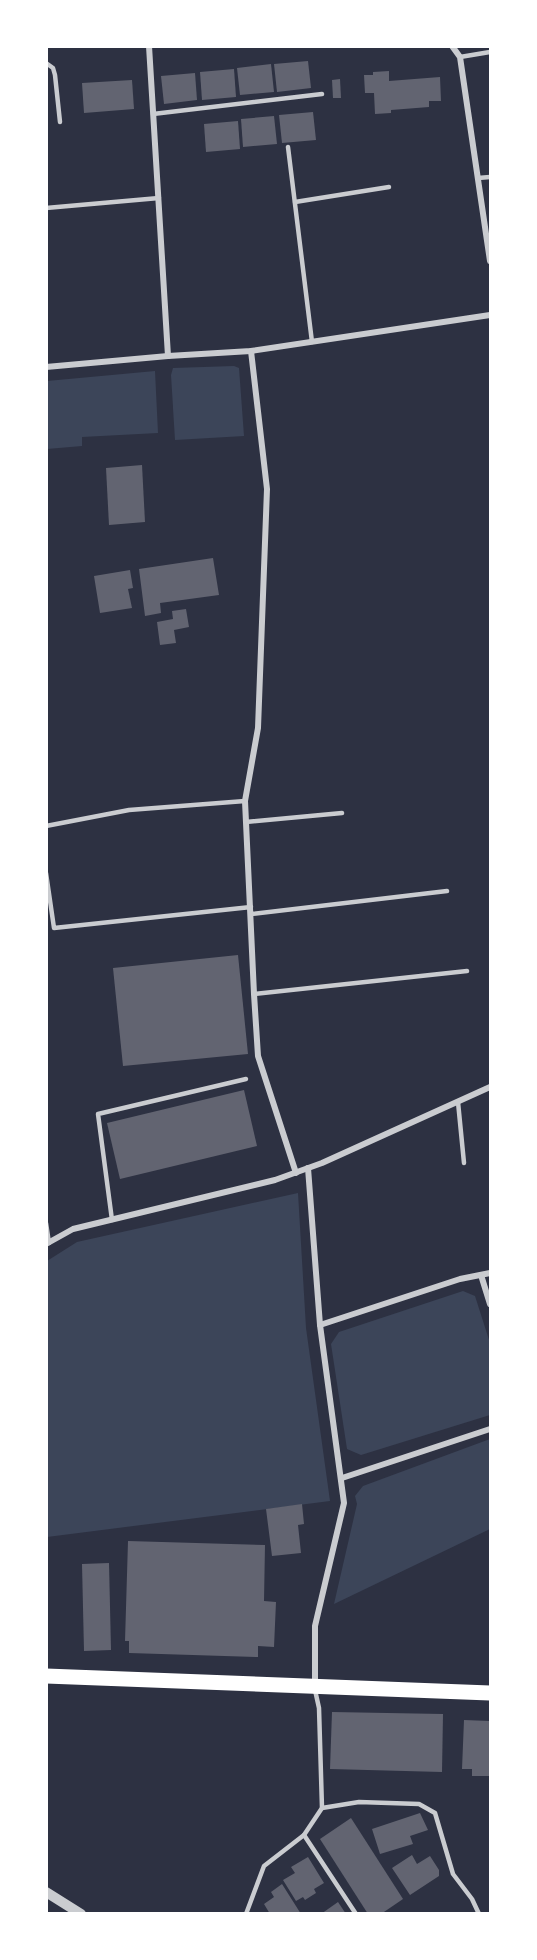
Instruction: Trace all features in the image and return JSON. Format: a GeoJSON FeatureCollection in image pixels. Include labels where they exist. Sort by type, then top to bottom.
{"type":"FeatureCollection","features":[{"type":"Feature","properties":{"kind":"main road"},"geometry":{"type":"LineString","coordinates":[[46,1676],[490,1693]]}},
{"type":"Feature","properties":{"kind":"street"},"geometry":{"type":"LineString","coordinates":[[149,46],[168,356]]}},
{"type":"Feature","properties":{"kind":"street"},"geometry":{"type":"LineString","coordinates":[[452,46],[460,57],[490,261]]}},
{"type":"Feature","properties":{"kind":"street"},"geometry":{"type":"LineString","coordinates":[[46,367],[251,351],[490,315]]}},
{"type":"Feature","properties":{"kind":"street"},"geometry":{"type":"LineString","coordinates":[[251,351],[267,489],[258,728],[245,801],[258,1056],[296,1173]]}},
{"type":"Feature","properties":{"kind":"street"},"geometry":{"type":"LineString","coordinates":[[48,1244],[73,1229],[296,1173],[393,1132],[490,1087]]}},
{"type":"Feature","properties":{"kind":"street"},"geometry":{"type":"LineString","coordinates":[[308,1168],[320,1325],[344,1503],[315,1626],[315,1686]]}},
{"type":"Feature","properties":{"kind":"street"},"geometry":{"type":"LineString","coordinates":[[320,1325],[460,1279],[490,1273]]}},
{"type":"Feature","properties":{"kind":"street"},"geometry":{"type":"LineString","coordinates":[[481,1275],[490,1304]]}},
{"type":"Feature","properties":{"kind":"street"},"geometry":{"type":"LineString","coordinates":[[342,1478],[490,1429]]}},
{"type":"Feature","properties":{"kind":"street"},"geometry":{"type":"LineString","coordinates":[[46,1892],[81,1914]]}},
{"type":"Feature","properties":{"kind":"lane"},"geometry":{"type":"LineString","coordinates":[[460,57],[490,52]]}},
{"type":"Feature","properties":{"kind":"lane"},"geometry":{"type":"LineString","coordinates":[[46,63],[53,68],[55,75],[60,122]]}},
{"type":"Feature","properties":{"kind":"lane"},"geometry":{"type":"LineString","coordinates":[[153,114],[322,94]]}},
{"type":"Feature","properties":{"kind":"lane"},"geometry":{"type":"LineString","coordinates":[[288,147],[312,342]]}},
{"type":"Feature","properties":{"kind":"lane"},"geometry":{"type":"LineString","coordinates":[[478,178],[490,177]]}},
{"type":"Feature","properties":{"kind":"lane"},"geometry":{"type":"LineString","coordinates":[[294,201],[389,187]]}},
{"type":"Feature","properties":{"kind":"lane"},"geometry":{"type":"LineString","coordinates":[[46,208],[159,198]]}},
{"type":"Feature","properties":{"kind":"lane"},"geometry":{"type":"LineString","coordinates":[[46,826],[129,810],[245,801]]}},
{"type":"Feature","properties":{"kind":"lane"},"geometry":{"type":"LineString","coordinates":[[246,822],[342,813]]}},
{"type":"Feature","properties":{"kind":"lane"},"geometry":{"type":"LineString","coordinates":[[46,873],[54,928],[447,891]]}},
{"type":"Feature","properties":{"kind":"lane"},"geometry":{"type":"LineString","coordinates":[[255,994],[467,971]]}},
{"type":"Feature","properties":{"kind":"lane"},"geometry":{"type":"LineString","coordinates":[[112,1220],[98,1114],[246,1079]]}},
{"type":"Feature","properties":{"kind":"lane"},"geometry":{"type":"LineString","coordinates":[[458,1102],[464,1163]]}},
{"type":"Feature","properties":{"kind":"lane"},"geometry":{"type":"LineString","coordinates":[[46,1223],[48,1244]]}},
{"type":"Feature","properties":{"kind":"lane"},"geometry":{"type":"LineString","coordinates":[[246,1914],[264,1866],[304,1835],[322,1808],[319,1708],[315,1686]]}},
{"type":"Feature","properties":{"kind":"lane"},"geometry":{"type":"LineString","coordinates":[[322,1808],[359,1802],[419,1804],[435,1813],[453,1874],[479,1914]]}},
{"type":"Feature","properties":{"kind":"lane"},"geometry":{"type":"LineString","coordinates":[[304,1835],[356,1914]]}},
{"type":"Feature","properties":{"kind":"shaded area"},"geometry":{"type":"Polygon","coordinates":[[[234,366],[239,368],[244,436],[175,440],[171,375],[173,368],[234,366]]]}},
{"type":"Feature","properties":{"kind":"shaded area"},"geometry":{"type":"Polygon","coordinates":[[[155,371],[158,433],[82,437],[82,446],[47,449],[47,381],[155,371]]]}},
{"type":"Feature","properties":{"kind":"shaded area"},"geometry":{"type":"Polygon","coordinates":[[[298,1193],[306,1328],[330,1501],[47,1537],[47,1261],[77,1242],[298,1193]]]}},
{"type":"Feature","properties":{"kind":"shaded area"},"geometry":{"type":"Polygon","coordinates":[[[463,1291],[475,1296],[490,1343],[490,1415],[361,1455],[347,1449],[331,1344],[339,1332],[463,1291]]]}},
{"type":"Feature","properties":{"kind":"shaded area"},"geometry":{"type":"Polygon","coordinates":[[[490,1439],[490,1529],[334,1604],[357,1504],[355,1496],[363,1486],[490,1439]]]}},
{"type":"Feature","properties":{"kind":"building"},"geometry":{"type":"Polygon","coordinates":[[[308,61],[311,88],[277,92],[274,64],[308,61]]]}},
{"type":"Feature","properties":{"kind":"building"},"geometry":{"type":"Polygon","coordinates":[[[271,64],[274,92],[240,95],[237,68],[271,64]]]}},
{"type":"Feature","properties":{"kind":"building"},"geometry":{"type":"Polygon","coordinates":[[[234,69],[236,97],[202,100],[200,72],[234,69]]]}},
{"type":"Feature","properties":{"kind":"building"},"geometry":{"type":"Polygon","coordinates":[[[389,71],[389,81],[440,77],[441,101],[429,101],[429,107],[391,110],[391,113],[375,114],[374,93],[365,93],[364,75],[389,71]]]}},
{"type":"Feature","properties":{"kind":"building"},"geometry":{"type":"Polygon","coordinates":[[[195,73],[197,100],[164,104],[161,76],[195,73]]]}},
{"type":"Feature","properties":{"kind":"building"},"geometry":{"type":"Polygon","coordinates":[[[340,79],[341,98],[333,98],[332,80],[340,79]]]}},
{"type":"Feature","properties":{"kind":"building"},"geometry":{"type":"Polygon","coordinates":[[[132,80],[134,109],[84,113],[82,83],[132,80]]]}},
{"type":"Feature","properties":{"kind":"building"},"geometry":{"type":"Polygon","coordinates":[[[313,112],[316,140],[282,143],[279,115],[313,112]]]}},
{"type":"Feature","properties":{"kind":"building"},"geometry":{"type":"Polygon","coordinates":[[[274,116],[277,144],[243,147],[241,119],[274,116]]]}},
{"type":"Feature","properties":{"kind":"building"},"geometry":{"type":"Polygon","coordinates":[[[238,121],[240,149],[206,152],[204,124],[238,121]]]}},
{"type":"Feature","properties":{"kind":"building"},"geometry":{"type":"Polygon","coordinates":[[[142,465],[145,522],[109,525],[106,468],[142,465]]]}},
{"type":"Feature","properties":{"kind":"building"},"geometry":{"type":"Polygon","coordinates":[[[213,558],[219,595],[160,603],[161,613],[145,616],[139,569],[213,558]]]}},
{"type":"Feature","properties":{"kind":"building"},"geometry":{"type":"Polygon","coordinates":[[[130,570],[133,588],[128,589],[132,608],[100,613],[94,576],[130,570]]]}},
{"type":"Feature","properties":{"kind":"building"},"geometry":{"type":"Polygon","coordinates":[[[186,609],[189,627],[174,630],[176,643],[160,645],[157,622],[173,619],[172,611],[186,609]]]}},
{"type":"Feature","properties":{"kind":"building"},"geometry":{"type":"Polygon","coordinates":[[[238,955],[248,1054],[123,1066],[113,968],[238,955]]]}},
{"type":"Feature","properties":{"kind":"building"},"geometry":{"type":"Polygon","coordinates":[[[244,1090],[257,1146],[120,1179],[107,1123],[244,1090]]]}},
{"type":"Feature","properties":{"kind":"building"},"geometry":{"type":"Polygon","coordinates":[[[302,1504],[304,1524],[298,1525],[301,1553],[272,1556],[266,1509],[302,1504]]]}},
{"type":"Feature","properties":{"kind":"building"},"geometry":{"type":"Polygon","coordinates":[[[128,1541],[265,1545],[264,1601],[276,1602],[274,1647],[258,1646],[258,1657],[129,1653],[129,1641],[125,1641],[128,1541]]]}},
{"type":"Feature","properties":{"kind":"building"},"geometry":{"type":"Polygon","coordinates":[[[109,1563],[111,1650],[84,1651],[82,1564],[109,1563]]]}},
{"type":"Feature","properties":{"kind":"building"},"geometry":{"type":"Polygon","coordinates":[[[332,1712],[443,1714],[442,1772],[330,1769],[332,1712]]]}},
{"type":"Feature","properties":{"kind":"building"},"geometry":{"type":"Polygon","coordinates":[[[464,1720],[490,1721],[490,1776],[472,1776],[472,1769],[462,1769],[464,1720]]]}},
{"type":"Feature","properties":{"kind":"building"},"geometry":{"type":"Polygon","coordinates":[[[420,1813],[428,1830],[410,1836],[413,1844],[380,1854],[372,1829],[420,1813]]]}},
{"type":"Feature","properties":{"kind":"building"},"geometry":{"type":"Polygon","coordinates":[[[351,1818],[403,1899],[381,1914],[368,1914],[320,1839],[351,1818]]]}},
{"type":"Feature","properties":{"kind":"building"},"geometry":{"type":"Polygon","coordinates":[[[412,1855],[417,1864],[430,1856],[439,1870],[439,1876],[410,1895],[392,1868],[412,1855]]]}},
{"type":"Feature","properties":{"kind":"building"},"geometry":{"type":"Polygon","coordinates":[[[308,1857],[324,1883],[314,1889],[316,1893],[305,1900],[303,1897],[296,1901],[283,1880],[295,1873],[291,1867],[308,1857]]]}},
{"type":"Feature","properties":{"kind":"building"},"geometry":{"type":"Polygon","coordinates":[[[282,1884],[301,1914],[270,1914],[264,1904],[274,1897],[271,1892],[282,1884]]]}},
{"type":"Feature","properties":{"kind":"building"},"geometry":{"type":"Polygon","coordinates":[[[338,1902],[346,1914],[321,1914],[338,1902]]]}}]}
